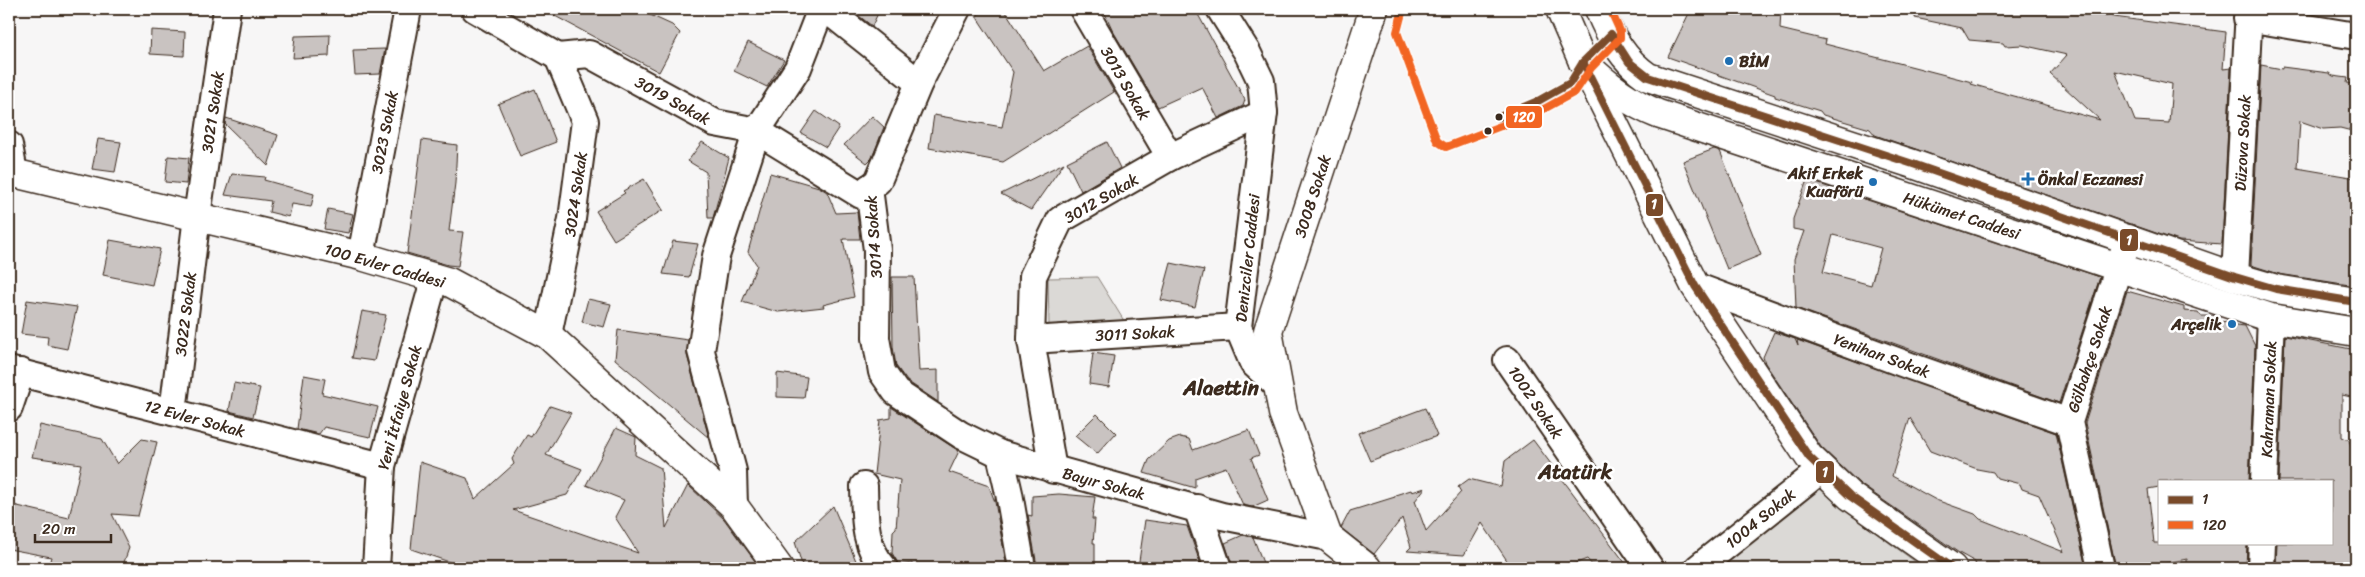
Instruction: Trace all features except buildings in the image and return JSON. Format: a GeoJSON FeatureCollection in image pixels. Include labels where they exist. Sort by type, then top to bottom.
{"type":"FeatureCollection","features":[{"type":"Feature","properties":{"kind":"main road","name":"3008 Sokak"},"geometry":{"type":"LineString","coordinates":[[1278,386],[1268,331],[1374,9]]}},
{"type":"Feature","properties":{"kind":"main road"},"geometry":{"type":"LineString","coordinates":[[1560,9],[1583,62],[1695,286],[1809,457],[1850,496],[1952,568]]}},
{"type":"Feature","properties":{"kind":"main road","name":"Hükümet Caddesi"},"geometry":{"type":"LineString","coordinates":[[1599,9],[1619,48],[1629,62],[1648,76],[1904,161],[2235,277],[2276,289],[2356,302]]}},
{"type":"Feature","properties":{"kind":"main road","name":"Hükümet Caddesi"},"geometry":{"type":"LineString","coordinates":[[1583,62],[1600,78],[1640,107],[1658,114],[2271,318],[2356,332]]}},
{"type":"Feature","properties":{"kind":"main road"},"geometry":{"type":"LineString","coordinates":[[1632,160],[1622,89],[1626,82],[1633,77],[1648,76]]}},
{"type":"Feature","properties":{"kind":"main road","name":"100 Evler Caddesi"},"geometry":{"type":"LineString","coordinates":[[11,172],[361,256],[449,282],[548,335],[734,506],[779,568]]}},
{"type":"Feature","properties":{"kind":"main road"},"geometry":{"type":"LineString","coordinates":[[1278,386],[1283,413],[1328,537],[1367,568]]}},
{"type":"Feature","properties":{"kind":"street","name":"3021 Sokak"},"geometry":{"type":"LineString","coordinates":[[197,216],[227,9]]}},
{"type":"Feature","properties":{"kind":"street","name":"3023 Sokak"},"geometry":{"type":"LineString","coordinates":[[361,256],[408,9]]}},
{"type":"Feature","properties":{"kind":"street"},"geometry":{"type":"LineString","coordinates":[[475,9],[558,57]]}},
{"type":"Feature","properties":{"kind":"street"},"geometry":{"type":"LineString","coordinates":[[734,506],[732,471],[701,351],[716,256],[757,131],[798,68],[821,9]]}},
{"type":"Feature","properties":{"kind":"street"},"geometry":{"type":"LineString","coordinates":[[826,9],[919,82]]}},
{"type":"Feature","properties":{"kind":"street","name":"3014 Sokak"},"geometry":{"type":"LineString","coordinates":[[896,392],[882,372],[876,338],[877,250],[869,188],[878,181],[919,82],[957,9]]}},
{"type":"Feature","properties":{"kind":"street","name":"3013 Sokak"},"geometry":{"type":"LineString","coordinates":[[1083,9],[1170,157]]}},
{"type":"Feature","properties":{"kind":"street","name":"Denizciler Caddesi"},"geometry":{"type":"LineString","coordinates":[[1220,9],[1247,52],[1261,81],[1264,113],[1238,327],[1253,363],[1278,386]]}},
{"type":"Feature","properties":{"kind":"street"},"geometry":{"type":"LineString","coordinates":[[2248,13],[2356,36]]}},
{"type":"Feature","properties":{"kind":"street","name":"Düzova Sokak"},"geometry":{"type":"LineString","coordinates":[[2235,277],[2248,13]]}},
{"type":"Feature","properties":{"kind":"street","name":"3019 Sokak"},"geometry":{"type":"LineString","coordinates":[[558,57],[590,54],[715,123],[757,131],[861,195],[869,188]]}},
{"type":"Feature","properties":{"kind":"street","name":"3024 Sokak"},"geometry":{"type":"LineString","coordinates":[[548,335],[572,219],[585,121],[558,57]]}},
{"type":"Feature","properties":{"kind":"street","name":"3012 Sokak"},"geometry":{"type":"LineString","coordinates":[[1053,470],[1031,340],[1033,276],[1060,220],[1170,157],[1264,113]]}},
{"type":"Feature","properties":{"kind":"street"},"geometry":{"type":"LineString","coordinates":[[9,146],[11,172]]}},
{"type":"Feature","properties":{"kind":"street","name":"3022 Sokak"},"geometry":{"type":"LineString","coordinates":[[173,412],[197,216]]}},
{"type":"Feature","properties":{"kind":"street","name":"Gölbahçe Sokak"},"geometry":{"type":"LineString","coordinates":[[2101,568],[2069,422],[2128,238]]}},
{"type":"Feature","properties":{"kind":"street","name":"Yeni İtfaiye Sokak"},"geometry":{"type":"LineString","coordinates":[[376,568],[382,466],[434,278]]}},
{"type":"Feature","properties":{"kind":"street","name":"Yenihan Sokak"},"geometry":{"type":"LineString","coordinates":[[1695,286],[1910,366],[2069,422]]}},
{"type":"Feature","properties":{"kind":"street","name":"Kahraman Sokak"},"geometry":{"type":"LineString","coordinates":[[2264,480],[2271,318]]}},
{"type":"Feature","properties":{"kind":"street","name":"3011 Sokak"},"geometry":{"type":"LineString","coordinates":[[1031,340],[1238,327]]}},
{"type":"Feature","properties":{"kind":"street","name":"1002 Sokak"},"geometry":{"type":"LineString","coordinates":[[1507,360],[1650,568]]}},
{"type":"Feature","properties":{"kind":"street"},"geometry":{"type":"LineString","coordinates":[[9,408],[15,371]]}},
{"type":"Feature","properties":{"kind":"street","name":"12 Evler Sokak"},"geometry":{"type":"LineString","coordinates":[[15,371],[382,466]]}},
{"type":"Feature","properties":{"kind":"street","name":"Bayır Sokak"},"geometry":{"type":"LineString","coordinates":[[896,392],[961,435],[1000,454],[1222,516],[1328,537]]}},
{"type":"Feature","properties":{"kind":"street"},"geometry":{"type":"LineString","coordinates":[[701,476],[721,428]]}},
{"type":"Feature","properties":{"kind":"street"},"geometry":{"type":"LineString","coordinates":[[1000,454],[1022,568]]}},
{"type":"Feature","properties":{"kind":"street","name":"1004 Sokak"},"geometry":{"type":"LineString","coordinates":[[1698,568],[1822,469]]}},
{"type":"Feature","properties":{"kind":"street"},"geometry":{"type":"LineString","coordinates":[[864,486],[865,533],[878,562],[884,568]]}},
{"type":"Feature","properties":{"kind":"street"},"geometry":{"type":"LineString","coordinates":[[1197,508],[1218,568]]}},
{"type":"Feature","properties":{"kind":"street"},"geometry":{"type":"LineString","coordinates":[[2260,568],[2262,544]]}},
{"type":"Feature","properties":{"kind":"shaded area"},"geometry":{"type":"Polygon","coordinates":[[[1097,277],[1126,324],[1049,326],[1048,278],[1097,277]]]}},
{"type":"Feature","properties":{"kind":"shaded area"},"geometry":{"type":"Polygon","coordinates":[[[1819,488],[1851,515],[1924,568],[1716,568],[1819,488]]]}},
{"type":"Feature","properties":{"kind":"transit line","name":"120"},"geometry":{"type":"LineString","coordinates":[[1403,9],[1397,32],[1437,141],[1446,147],[1542,110],[1575,92],[1591,68],[1620,38],[1620,31],[1610,9]]}},
{"type":"Feature","properties":{"kind":"transit line","name":"1"},"geometry":{"type":"LineString","coordinates":[[1499,117],[1538,101],[1570,83],[1583,62],[1611,34],[1629,62],[1648,77],[1913,164],[2235,277],[2276,289],[2356,302]]}},
{"type":"Feature","properties":{"kind":"transit line","name":"1"},"geometry":{"type":"LineString","coordinates":[[1583,62],[1695,286],[1809,457],[1850,496],[1952,568]]}},
{"type":"Feature","properties":{"kind":"place","name":"BİM"},"geometry":{"type":"Point","coordinates":[1729,61]}},
{"type":"Feature","properties":{"kind":"place","name":"Önkal Eczanesi"},"geometry":{"type":"Point","coordinates":[2028,179]}},
{"type":"Feature","properties":{"kind":"place","name":"Akif Erkek Kuaförü"},"geometry":{"type":"Point","coordinates":[1873,182]}},
{"type":"Feature","properties":{"kind":"place","name":"Arçelik"},"geometry":{"type":"Point","coordinates":[2232,324]}},
{"type":"Feature","properties":{"kind":"district","name":"Alaettin"},"geometry":{"type":"Point","coordinates":[1221,388]}},
{"type":"Feature","properties":{"kind":"district","name":"Atatürk"},"geometry":{"type":"Point","coordinates":[1575,472]}}]}
